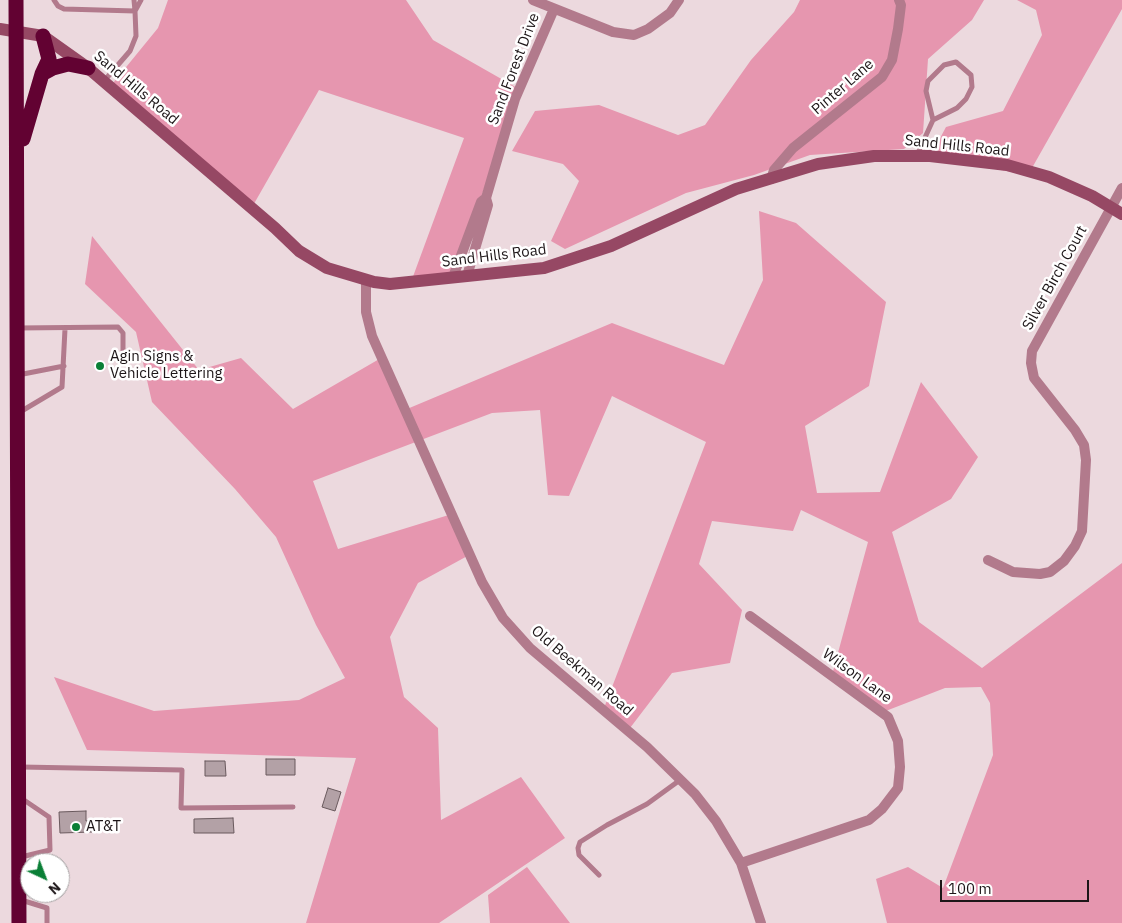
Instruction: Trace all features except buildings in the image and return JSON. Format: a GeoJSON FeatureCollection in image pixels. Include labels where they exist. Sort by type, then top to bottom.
{"type":"FeatureCollection","features":[{"type":"Feature","properties":{"kind":"highway"},"geometry":{"type":"LineString","coordinates":[[16,0],[18,923]]}},
{"type":"Feature","properties":{"kind":"highway"},"geometry":{"type":"LineString","coordinates":[[17,170],[24,129],[42,74],[49,60],[43,36]]}},
{"type":"Feature","properties":{"kind":"highway"},"geometry":{"type":"LineString","coordinates":[[42,74],[53,68],[68,64],[88,68]]}},
{"type":"Feature","properties":{"kind":"street"},"geometry":{"type":"LineString","coordinates":[[533,0],[613,32],[634,34],[648,29],[680,0]]}},
{"type":"Feature","properties":{"kind":"street","name":"Pinter Lane"},"geometry":{"type":"LineString","coordinates":[[771,179],[774,170],[793,148],[882,77],[892,60],[901,6],[899,0]]}},
{"type":"Feature","properties":{"kind":"street","name":"Sand Forest Drive"},"geometry":{"type":"LineString","coordinates":[[467,276],[488,205],[486,198],[515,99],[554,9]]}},
{"type":"Feature","properties":{"kind":"street","name":"Sand Hills Road"},"geometry":{"type":"LineString","coordinates":[[0,29],[16,30],[43,36],[88,68],[299,251],[327,268],[366,281],[390,284],[544,268],[572,261],[611,246],[736,189],[818,164],[874,156],[917,156],[1007,165],[1049,177],[1092,196],[1117,211]]}},
{"type":"Feature","properties":{"kind":"street","name":"Silver Birch Court"},"geometry":{"type":"LineString","coordinates":[[988,560],[1012,572],[1040,574],[1050,572],[1064,561],[1075,546],[1082,531],[1086,460],[1084,445],[1075,430],[1041,390],[1034,378],[1031,363],[1032,351],[1039,335],[1117,211],[1122,188]]}},
{"type":"Feature","properties":{"kind":"street","name":"Sand Forest Drive"},"geometry":{"type":"LineString","coordinates":[[453,278],[481,202],[486,198]]}},
{"type":"Feature","properties":{"kind":"street","name":"Old Beekman Road"},"geometry":{"type":"LineString","coordinates":[[366,281],[366,312],[372,336],[482,582],[503,618],[530,648],[640,741],[695,794],[716,821],[741,863],[761,923]]}},
{"type":"Feature","properties":{"kind":"street","name":"Wilson Lane"},"geometry":{"type":"LineString","coordinates":[[741,863],[868,820],[882,809],[898,788],[900,767],[898,740],[888,717],[750,616]]}},
{"type":"Feature","properties":{"kind":"lane"},"geometry":{"type":"LineString","coordinates":[[54,0],[58,6],[64,9],[135,11]]}},
{"type":"Feature","properties":{"kind":"lane"},"geometry":{"type":"LineString","coordinates":[[104,82],[130,51],[136,36],[134,0]]}},
{"type":"Feature","properties":{"kind":"lane"},"geometry":{"type":"LineString","coordinates":[[135,11],[141,0]]}},
{"type":"Feature","properties":{"kind":"lane"},"geometry":{"type":"LineString","coordinates":[[917,156],[932,120],[926,91],[928,81],[944,65],[956,62],[971,75],[972,87],[966,99],[957,108],[932,120]]}},
{"type":"Feature","properties":{"kind":"lane"},"geometry":{"type":"LineString","coordinates":[[18,328],[122,329],[123,355]]}},
{"type":"Feature","properties":{"kind":"lane"},"geometry":{"type":"LineString","coordinates":[[18,414],[62,387],[65,329]]}},
{"type":"Feature","properties":{"kind":"lane"},"geometry":{"type":"LineString","coordinates":[[18,376],[64,366]]}},
{"type":"Feature","properties":{"kind":"lane"},"geometry":{"type":"LineString","coordinates":[[18,767],[182,770],[181,808],[293,807]]}},
{"type":"Feature","properties":{"kind":"lane"},"geometry":{"type":"LineString","coordinates":[[599,875],[579,855],[578,848],[580,842],[647,804],[680,780]]}},
{"type":"Feature","properties":{"kind":"lane"},"geometry":{"type":"LineString","coordinates":[[18,796],[49,817],[50,850],[18,858]]}},
{"type":"Feature","properties":{"kind":"lane"},"geometry":{"type":"LineString","coordinates":[[18,899],[47,908],[47,923]]}},
{"type":"Feature","properties":{"kind":"shaded area"},"geometry":{"type":"Polygon","coordinates":[[[168,0],[406,0],[433,40],[519,89],[452,280],[411,282],[464,138],[319,90],[251,209],[109,88],[158,28],[168,0]]]}},
{"type":"Feature","properties":{"kind":"shaded area"},"geometry":{"type":"Polygon","coordinates":[[[800,0],[984,0],[972,20],[928,59],[923,133],[904,149],[810,155],[754,175],[686,193],[565,249],[551,241],[579,181],[563,164],[512,151],[535,111],[599,105],[678,135],[705,125],[751,60],[794,12],[800,0]]]}},
{"type":"Feature","properties":{"kind":"shaded area"},"geometry":{"type":"Polygon","coordinates":[[[1017,0],[1122,0],[1122,9],[1028,175],[930,157],[946,127],[1003,111],[1042,35],[1036,10],[1017,0]]]}},
{"type":"Feature","properties":{"kind":"shaded area"},"geometry":{"type":"Polygon","coordinates":[[[759,211],[796,223],[886,302],[869,386],[805,426],[817,493],[880,492],[921,382],[978,457],[951,499],[892,532],[919,622],[982,668],[1122,563],[1122,923],[887,923],[876,879],[908,867],[943,888],[993,755],[990,703],[981,687],[945,688],[878,714],[832,675],[868,542],[801,510],[793,531],[712,521],[699,564],[742,610],[730,663],[672,673],[630,728],[604,708],[706,442],[612,396],[569,496],[548,495],[540,410],[492,413],[313,481],[338,549],[452,514],[471,554],[418,583],[390,637],[404,697],[438,728],[441,820],[521,777],[565,838],[439,923],[306,923],[356,758],[87,750],[54,677],[154,711],[299,700],[345,678],[316,625],[276,537],[235,489],[152,402],[136,332],[85,284],[92,236],[199,370],[241,358],[293,409],[381,358],[407,409],[612,323],[724,365],[763,280],[759,211]]]}},
{"type":"Feature","properties":{"kind":"shaded area"},"geometry":{"type":"Polygon","coordinates":[[[527,867],[570,923],[490,923],[488,895],[527,867]]]}},
{"type":"Feature","properties":{"kind":"place","name":"Agin Signs & Vehicle Lettering"},"geometry":{"type":"Point","coordinates":[100,366]}},
{"type":"Feature","properties":{"kind":"place","name":"AT&T"},"geometry":{"type":"Point","coordinates":[76,827]}}]}
